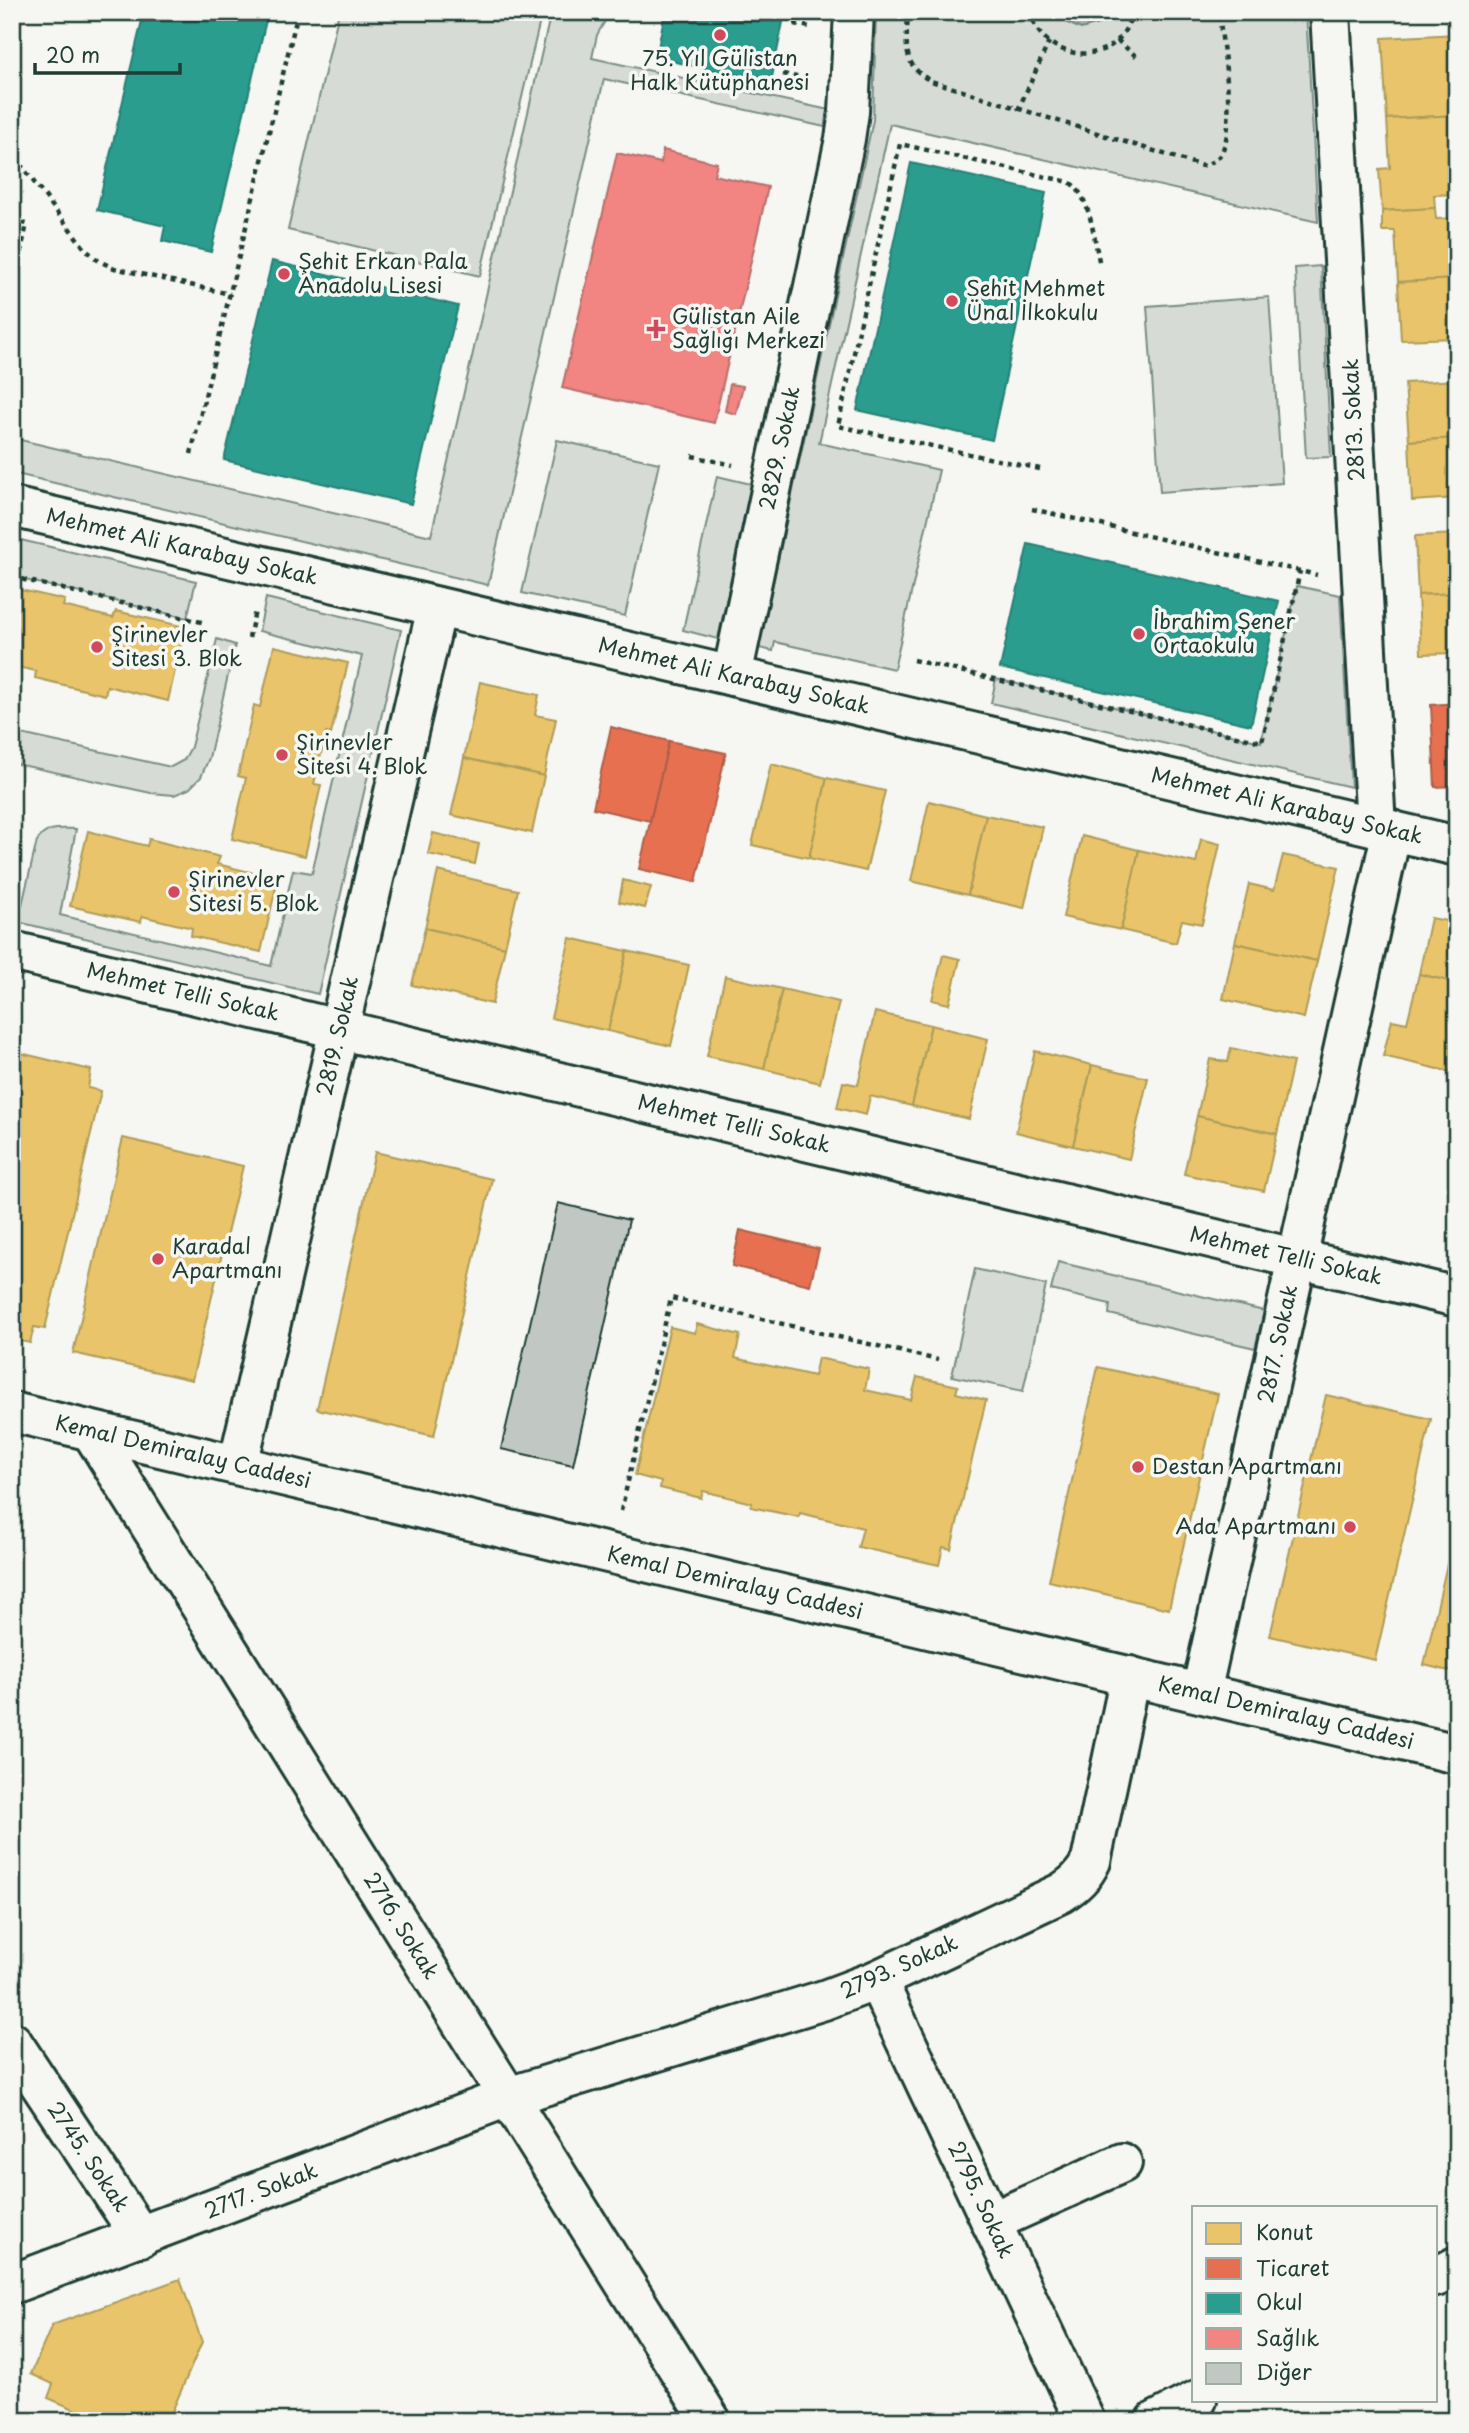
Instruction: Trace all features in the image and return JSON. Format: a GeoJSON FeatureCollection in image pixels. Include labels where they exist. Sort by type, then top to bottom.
{"type":"FeatureCollection","features":[{"type":"Feature","properties":{"kind":"street","name":"2829. Sokak"},"geometry":{"type":"LineString","coordinates":[[732,676],[845,139],[854,12]]}},
{"type":"Feature","properties":{"kind":"street","name":"2813. Sokak"},"geometry":{"type":"LineString","coordinates":[[1330,12],[1384,829]]}},
{"type":"Feature","properties":{"kind":"street","name":"Mehmet Ali Karabay Sokak"},"geometry":{"type":"LineString","coordinates":[[12,507],[1457,846]]}},
{"type":"Feature","properties":{"kind":"street","name":"2819. Sokak"},"geometry":{"type":"LineString","coordinates":[[238,1465],[437,607]]}},
{"type":"Feature","properties":{"kind":"street","name":"2817. Sokak"},"geometry":{"type":"LineString","coordinates":[[1201,1693],[1296,1259],[1384,829]]}},
{"type":"Feature","properties":{"kind":"street","name":"Mehmet Telli Sokak"},"geometry":{"type":"LineString","coordinates":[[12,951],[1457,1297]]}},
{"type":"Feature","properties":{"kind":"street","name":"Kemal Demiralay Caddesi"},"geometry":{"type":"LineString","coordinates":[[12,1412],[1457,1754]]}},
{"type":"Feature","properties":{"kind":"street","name":"2716. Sokak"},"geometry":{"type":"LineString","coordinates":[[91,1431],[711,2421]]}},
{"type":"Feature","properties":{"kind":"street","name":"2793. Sokak"},"geometry":{"type":"LineString","coordinates":[[508,2097],[824,2000],[877,1980],[1061,1893],[1085,1874],[1091,1861],[1130,1676]]}},
{"type":"Feature","properties":{"kind":"street","name":"2795. Sokak"},"geometry":{"type":"LineString","coordinates":[[877,1980],[1084,2421]]}},
{"type":"Feature","properties":{"kind":"street","name":"2745. Sokak"},"geometry":{"type":"LineString","coordinates":[[12,2042],[141,2237]]}},
{"type":"Feature","properties":{"kind":"street","name":"2717. Sokak"},"geometry":{"type":"LineString","coordinates":[[12,2284],[508,2097]]}},
{"type":"Feature","properties":{"kind":"street"},"geometry":{"type":"LineString","coordinates":[[991,2222],[1122,2163]]}},
{"type":"Feature","properties":{"kind":"street"},"geometry":{"type":"LineString","coordinates":[[1438,2276],[1457,2266]]}},
{"type":"Feature","properties":{"kind":"street"},"geometry":{"type":"LineString","coordinates":[[1156,2421],[1193,2402]]}},
{"type":"Feature","properties":{"kind":"path"},"geometry":{"type":"LineString","coordinates":[[191,454],[298,12]]}},
{"type":"Feature","properties":{"kind":"path"},"geometry":{"type":"LineString","coordinates":[[908,12],[907,56],[919,75],[931,81],[1190,164],[1202,166],[1214,162],[1222,152],[1229,132],[1219,15],[1157,12]]}},
{"type":"Feature","properties":{"kind":"path"},"geometry":{"type":"LineString","coordinates":[[1030,12],[1032,21],[1049,42],[1069,53],[1087,54],[1103,49],[1117,40],[1128,26],[1133,12]]}},
{"type":"Feature","properties":{"kind":"path"},"geometry":{"type":"LineString","coordinates":[[1117,40],[1137,57]]}},
{"type":"Feature","properties":{"kind":"path"},"geometry":{"type":"LineString","coordinates":[[1018,110],[1049,42]]}},
{"type":"Feature","properties":{"kind":"path"},"geometry":{"type":"LineString","coordinates":[[1040,469],[838,426],[900,144],[1069,182],[1086,202],[1100,265]]}},
{"type":"Feature","properties":{"kind":"path"},"geometry":{"type":"LineString","coordinates":[[14,156],[86,250],[99,261],[114,268],[230,294]]}},
{"type":"Feature","properties":{"kind":"path"},"geometry":{"type":"LineString","coordinates":[[12,220],[27,224],[12,291]]}},
{"type":"Feature","properties":{"kind":"path"},"geometry":{"type":"LineString","coordinates":[[1032,509],[1326,577]]}},
{"type":"Feature","properties":{"kind":"path"},"geometry":{"type":"LineString","coordinates":[[913,660],[1262,742],[1300,572]]}},
{"type":"Feature","properties":{"kind":"path"},"geometry":{"type":"LineString","coordinates":[[12,577],[206,623]]}},
{"type":"Feature","properties":{"kind":"path"},"geometry":{"type":"LineString","coordinates":[[249,638],[256,607]]}},
{"type":"Feature","properties":{"kind":"path"},"geometry":{"type":"LineString","coordinates":[[620,1518],[671,1298],[938,1360]]}},
{"type":"Feature","properties":{"kind":"shaded area"},"geometry":{"type":"Polygon","coordinates":[[[339,12],[542,12],[480,276],[288,230],[339,12]]]}},
{"type":"Feature","properties":{"kind":"shaded area"},"geometry":{"type":"Polygon","coordinates":[[[551,12],[610,12],[597,35],[592,58],[829,110],[825,127],[604,79],[488,585],[12,473],[12,438],[431,536],[551,12]]]}},
{"type":"Feature","properties":{"kind":"shaded area"},"geometry":{"type":"Polygon","coordinates":[[[876,12],[1306,12],[1318,222],[890,124],[819,443],[939,470],[894,669],[775,642],[773,651],[759,648],[873,120],[876,12]]]}},
{"type":"Feature","properties":{"kind":"shaded area"},"geometry":{"type":"Polygon","coordinates":[[[1058,12],[1108,12],[1099,24],[1081,29],[1065,22],[1058,12]]]}},
{"type":"Feature","properties":{"kind":"shaded area"},"geometry":{"type":"Polygon","coordinates":[[[1321,266],[1331,457],[1306,458],[1295,268],[1321,266]]]}},
{"type":"Feature","properties":{"kind":"shaded area"},"geometry":{"type":"Polygon","coordinates":[[[1269,297],[1282,483],[1160,492],[1147,306],[1269,297]]]}},
{"type":"Feature","properties":{"kind":"shaded area"},"geometry":{"type":"Polygon","coordinates":[[[557,440],[659,463],[625,616],[522,593],[557,440]]]}},
{"type":"Feature","properties":{"kind":"shaded area"},"geometry":{"type":"Polygon","coordinates":[[[717,476],[751,484],[718,639],[683,630],[717,476]]]}},
{"type":"Feature","properties":{"kind":"shaded area"},"geometry":{"type":"Polygon","coordinates":[[[12,538],[196,581],[187,618],[12,577],[12,538]]]}},
{"type":"Feature","properties":{"kind":"shaded area"},"geometry":{"type":"Polygon","coordinates":[[[1297,586],[1340,595],[1351,787],[991,703],[996,679],[1261,742],[1297,586]]]}},
{"type":"Feature","properties":{"kind":"shaded area"},"geometry":{"type":"Polygon","coordinates":[[[266,598],[401,630],[318,994],[18,922],[37,841],[49,831],[76,829],[60,915],[271,966],[293,870],[312,873],[362,656],[259,631],[266,598]]]}},
{"type":"Feature","properties":{"kind":"shaded area"},"geometry":{"type":"Polygon","coordinates":[[[217,639],[235,645],[209,758],[201,777],[189,789],[174,795],[151,793],[12,763],[12,732],[171,767],[184,760],[191,747],[217,639]]]}},
{"type":"Feature","properties":{"kind":"shaded area"},"geometry":{"type":"Polygon","coordinates":[[[1058,1262],[1264,1311],[1255,1348],[1109,1314],[1110,1304],[1051,1290],[1058,1262]]]}},
{"type":"Feature","properties":{"kind":"shaded area"},"geometry":{"type":"Polygon","coordinates":[[[975,1269],[1046,1285],[1023,1391],[952,1376],[975,1269]]]}},
{"type":"Feature","properties":{"kind":"building: Konut"},"geometry":{"type":"Polygon","coordinates":[[[1457,34],[1457,115],[1387,119],[1382,38],[1457,34]]]}},
{"type":"Feature","properties":{"kind":"building: Konut"},"geometry":{"type":"Polygon","coordinates":[[[1457,115],[1457,194],[1434,195],[1435,208],[1382,211],[1379,169],[1390,168],[1387,119],[1457,115]]]}},
{"type":"Feature","properties":{"kind":"building: Konut"},"geometry":{"type":"Polygon","coordinates":[[[1435,208],[1436,219],[1457,218],[1457,279],[1398,282],[1395,231],[1382,231],[1382,211],[1435,208]]]}},
{"type":"Feature","properties":{"kind":"building: Konut"},"geometry":{"type":"Polygon","coordinates":[[[1457,279],[1457,338],[1401,340],[1398,282],[1457,279]]]}},
{"type":"Feature","properties":{"kind":"building: Konut"},"geometry":{"type":"Polygon","coordinates":[[[1457,380],[1457,438],[1409,441],[1405,383],[1457,380]]]}},
{"type":"Feature","properties":{"kind":"building: Konut"},"geometry":{"type":"Polygon","coordinates":[[[1457,438],[1457,498],[1412,501],[1409,441],[1457,438]]]}},
{"type":"Feature","properties":{"kind":"building: Konut"},"geometry":{"type":"Polygon","coordinates":[[[1457,534],[1457,593],[1418,595],[1415,536],[1457,534]]]}},
{"type":"Feature","properties":{"kind":"building: Konut","name":"Şirinevler Sitesi 3. Blok"},"geometry":{"type":"Polygon","coordinates":[[[12,588],[65,600],[63,606],[113,618],[116,611],[185,627],[168,701],[107,686],[105,695],[35,678],[36,671],[12,666],[12,588]]]}},
{"type":"Feature","properties":{"kind":"building: Konut"},"geometry":{"type":"Polygon","coordinates":[[[1457,593],[1457,653],[1421,654],[1418,595],[1457,593]]]}},
{"type":"Feature","properties":{"kind":"building: Konut","name":"Şirinevler Sitesi 4. Blok"},"geometry":{"type":"Polygon","coordinates":[[[274,646],[348,663],[331,734],[326,733],[314,784],[321,785],[305,856],[232,839],[246,778],[238,776],[254,705],[260,707],[274,646]]]}},
{"type":"Feature","properties":{"kind":"building: Konut"},"geometry":{"type":"Polygon","coordinates":[[[480,682],[539,695],[535,715],[556,719],[544,776],[464,758],[480,682]]]}},
{"type":"Feature","properties":{"kind":"building: Konut"},"geometry":{"type":"Polygon","coordinates":[[[464,758],[544,776],[532,833],[451,815],[464,758]]]}},
{"type":"Feature","properties":{"kind":"building: Konut"},"geometry":{"type":"Polygon","coordinates":[[[771,764],[827,778],[809,858],[752,845],[771,764]]]}},
{"type":"Feature","properties":{"kind":"building: Konut"},"geometry":{"type":"Polygon","coordinates":[[[827,778],[885,791],[866,871],[809,858],[827,778]]]}},
{"type":"Feature","properties":{"kind":"building: Konut"},"geometry":{"type":"Polygon","coordinates":[[[929,801],[986,815],[968,895],[911,881],[929,801]]]}},
{"type":"Feature","properties":{"kind":"building: Konut"},"geometry":{"type":"Polygon","coordinates":[[[986,815],[1043,827],[1024,908],[968,895],[986,815]]]}},
{"type":"Feature","properties":{"kind":"building: Konut","name":"Şirinevler Sitesi 5. Blok"},"geometry":{"type":"Polygon","coordinates":[[[88,831],[147,846],[149,839],[220,857],[217,864],[278,879],[261,952],[191,936],[192,928],[142,916],[141,922],[70,906],[88,831]]]}},
{"type":"Feature","properties":{"kind":"building: Konut"},"geometry":{"type":"Polygon","coordinates":[[[433,833],[479,844],[475,864],[428,854],[433,833]]]}},
{"type":"Feature","properties":{"kind":"building: Konut"},"geometry":{"type":"Polygon","coordinates":[[[1082,836],[1139,850],[1121,930],[1063,917],[1082,836]]]}},
{"type":"Feature","properties":{"kind":"building: Konut"},"geometry":{"type":"Polygon","coordinates":[[[1201,839],[1220,844],[1202,924],[1182,920],[1176,943],[1121,930],[1139,850],[1196,863],[1201,839]]]}},
{"type":"Feature","properties":{"kind":"building: Konut"},"geometry":{"type":"Polygon","coordinates":[[[1283,855],[1339,867],[1317,961],[1235,943],[1249,884],[1274,890],[1283,855]]]}},
{"type":"Feature","properties":{"kind":"building: Konut"},"geometry":{"type":"Polygon","coordinates":[[[438,871],[518,890],[505,947],[425,928],[438,871]]]}},
{"type":"Feature","properties":{"kind":"building: Konut"},"geometry":{"type":"Polygon","coordinates":[[[623,880],[651,887],[645,908],[619,902],[623,880]]]}},
{"type":"Feature","properties":{"kind":"building: Konut"},"geometry":{"type":"Polygon","coordinates":[[[1431,918],[1457,923],[1457,983],[1419,974],[1431,918]]]}},
{"type":"Feature","properties":{"kind":"building: Konut"},"geometry":{"type":"Polygon","coordinates":[[[425,928],[505,947],[492,1004],[412,985],[425,928]]]}},
{"type":"Feature","properties":{"kind":"building: Konut"},"geometry":{"type":"Polygon","coordinates":[[[570,938],[627,951],[608,1031],[551,1018],[570,938]]]}},
{"type":"Feature","properties":{"kind":"building: Konut"},"geometry":{"type":"Polygon","coordinates":[[[1235,943],[1317,961],[1304,1018],[1223,999],[1235,943]]]}},
{"type":"Feature","properties":{"kind":"building: Konut"},"geometry":{"type":"Polygon","coordinates":[[[627,951],[689,965],[671,1046],[608,1031],[627,951]]]}},
{"type":"Feature","properties":{"kind":"building: Konut"},"geometry":{"type":"Polygon","coordinates":[[[943,955],[960,959],[949,1004],[932,1000],[943,955]]]}},
{"type":"Feature","properties":{"kind":"building: Konut"},"geometry":{"type":"Polygon","coordinates":[[[1419,974],[1457,983],[1457,1060],[1454,1060],[1451,1072],[1383,1056],[1392,1020],[1407,1023],[1419,974]]]}},
{"type":"Feature","properties":{"kind":"building: Konut"},"geometry":{"type":"Polygon","coordinates":[[[725,976],[782,989],[764,1069],[707,1056],[725,976]]]}},
{"type":"Feature","properties":{"kind":"building: Konut"},"geometry":{"type":"Polygon","coordinates":[[[782,989],[839,1002],[820,1083],[764,1069],[782,989]]]}},
{"type":"Feature","properties":{"kind":"building: Konut"},"geometry":{"type":"Polygon","coordinates":[[[875,1012],[931,1025],[912,1106],[870,1096],[866,1115],[837,1108],[843,1082],[858,1085],[875,1012]]]}},
{"type":"Feature","properties":{"kind":"building: Konut"},"geometry":{"type":"Polygon","coordinates":[[[931,1025],[988,1039],[969,1119],[912,1106],[931,1025]]]}},
{"type":"Feature","properties":{"kind":"building: Konut"},"geometry":{"type":"Polygon","coordinates":[[[1231,1048],[1293,1062],[1277,1134],[1197,1116],[1210,1059],[1228,1062],[1231,1048]]]}},
{"type":"Feature","properties":{"kind":"building: Konut"},"geometry":{"type":"Polygon","coordinates":[[[12,1051],[91,1070],[88,1088],[101,1091],[45,1329],[34,1327],[30,1343],[12,1339],[12,1051]]]}},
{"type":"Feature","properties":{"kind":"building: Konut"},"geometry":{"type":"Polygon","coordinates":[[[1035,1051],[1092,1065],[1073,1146],[1016,1132],[1035,1051]]]}},
{"type":"Feature","properties":{"kind":"building: Konut"},"geometry":{"type":"Polygon","coordinates":[[[1092,1065],[1148,1078],[1129,1159],[1073,1146],[1092,1065]]]}},
{"type":"Feature","properties":{"kind":"building: Konut"},"geometry":{"type":"Polygon","coordinates":[[[1197,1116],[1277,1134],[1264,1191],[1184,1174],[1197,1116]]]}},
{"type":"Feature","properties":{"kind":"building: Konut","name":"Karadal Apartmanı"},"geometry":{"type":"Polygon","coordinates":[[[123,1138],[243,1166],[192,1380],[73,1353],[123,1138]]]}},
{"type":"Feature","properties":{"kind":"building: Konut"},"geometry":{"type":"Polygon","coordinates":[[[375,1152],[492,1179],[434,1436],[317,1409],[375,1152]]]}},
{"type":"Feature","properties":{"kind":"building: Konut"},"geometry":{"type":"Polygon","coordinates":[[[697,1324],[740,1335],[735,1358],[814,1376],[818,1358],[869,1369],[865,1390],[911,1400],[917,1377],[958,1386],[956,1393],[986,1400],[951,1549],[943,1547],[939,1565],[858,1547],[863,1528],[800,1513],[799,1517],[751,1507],[752,1503],[703,1491],[701,1498],[660,1488],[661,1482],[635,1475],[670,1327],[695,1333],[697,1324]]]}},
{"type":"Feature","properties":{"kind":"building: Konut","name":"Destan Apartmanı"},"geometry":{"type":"Polygon","coordinates":[[[1098,1367],[1218,1394],[1169,1609],[1049,1581],[1098,1367]]]}},
{"type":"Feature","properties":{"kind":"building: Konut","name":"Ada Apartmanı"},"geometry":{"type":"Polygon","coordinates":[[[1326,1395],[1431,1419],[1375,1660],[1270,1636],[1326,1395]]]}},
{"type":"Feature","properties":{"kind":"building: Konut"},"geometry":{"type":"Polygon","coordinates":[[[1457,1520],[1457,1673],[1424,1665],[1457,1520]]]}},
{"type":"Feature","properties":{"kind":"building: Konut"},"geometry":{"type":"Polygon","coordinates":[[[180,2279],[202,2342],[168,2421],[102,2421],[48,2398],[53,2384],[31,2374],[52,2325],[180,2279]]]}},
{"type":"Feature","properties":{"kind":"building: Ticaret"},"geometry":{"type":"Polygon","coordinates":[[[1457,703],[1457,786],[1435,787],[1431,705],[1457,703]]]}},
{"type":"Feature","properties":{"kind":"building: Ticaret"},"geometry":{"type":"Polygon","coordinates":[[[611,727],[669,741],[650,821],[593,808],[611,727]]]}},
{"type":"Feature","properties":{"kind":"building: Ticaret"},"geometry":{"type":"Polygon","coordinates":[[[669,741],[726,753],[696,882],[639,869],[669,741]]]}},
{"type":"Feature","properties":{"kind":"building: Ticaret"},"geometry":{"type":"Polygon","coordinates":[[[740,1230],[819,1249],[810,1285],[732,1266],[740,1230]]]}},
{"type":"Feature","properties":{"kind":"building: Okul"},"geometry":{"type":"Polygon","coordinates":[[[144,12],[268,12],[211,252],[162,241],[165,226],[97,210],[144,12]]]}},
{"type":"Feature","properties":{"kind":"building: Okul","name":"75. Yıl Gülistan Halk Kütüphanesi"},"geometry":{"type":"Polygon","coordinates":[[[665,12],[785,12],[771,82],[656,58],[665,12]]]}},
{"type":"Feature","properties":{"kind":"building: Okul","name":"Şehit Mehmet Ünal İlkokulu"},"geometry":{"type":"Polygon","coordinates":[[[911,163],[1046,193],[992,440],[857,410],[911,163]]]}},
{"type":"Feature","properties":{"kind":"building: Okul"},"geometry":{"type":"Polygon","coordinates":[[[272,261],[458,306],[411,504],[224,460],[272,261]]]}},
{"type":"Feature","properties":{"kind":"building: Okul","name":"İbrahim Şener Ortaokulu"},"geometry":{"type":"Polygon","coordinates":[[[1028,544],[1279,601],[1251,725],[1000,668],[1028,544]]]}},
{"type":"Feature","properties":{"kind":"building: Sağlık"},"geometry":{"type":"Polygon","coordinates":[[[663,150],[717,163],[714,175],[768,187],[714,423],[562,388],[617,153],[661,163],[663,150]]]}},
{"type":"Feature","properties":{"kind":"building: Sağlık"},"geometry":{"type":"Polygon","coordinates":[[[730,384],[743,386],[736,414],[725,411],[730,384]]]}},
{"type":"Feature","properties":{"kind":"building: Diğer"},"geometry":{"type":"Polygon","coordinates":[[[558,1203],[629,1220],[573,1465],[501,1449],[558,1203]]]}},
{"type":"Feature","properties":{"kind":"place","name":"75. Yıl Gülistan Halk Kütüphanesi"},"geometry":{"type":"Point","coordinates":[720,35]}},
{"type":"Feature","properties":{"kind":"place","name":"Şehit Erkan Pala Anadolu Lisesi"},"geometry":{"type":"Point","coordinates":[284,274]}},
{"type":"Feature","properties":{"kind":"place","name":"Şehit Mehmet Ünal İlkokulu"},"geometry":{"type":"Point","coordinates":[952,301]}},
{"type":"Feature","properties":{"kind":"place","name":"Gülistan Aile Sağlığı Merkezi"},"geometry":{"type":"Point","coordinates":[656,329]}},
{"type":"Feature","properties":{"kind":"place","name":"İbrahim Şener Ortaokulu"},"geometry":{"type":"Point","coordinates":[1139,634]}},
{"type":"Feature","properties":{"kind":"place","name":"Şirinevler Sitesi 3. Blok"},"geometry":{"type":"Point","coordinates":[97,647]}},
{"type":"Feature","properties":{"kind":"place","name":"Şirinevler Sitesi 4. Blok"},"geometry":{"type":"Point","coordinates":[282,755]}},
{"type":"Feature","properties":{"kind":"place","name":"Şirinevler Sitesi 5. Blok"},"geometry":{"type":"Point","coordinates":[174,892]}},
{"type":"Feature","properties":{"kind":"place","name":"Karadal Apartmanı"},"geometry":{"type":"Point","coordinates":[158,1259]}},
{"type":"Feature","properties":{"kind":"place","name":"Destan Apartmanı"},"geometry":{"type":"Point","coordinates":[1138,1467]}},
{"type":"Feature","properties":{"kind":"place","name":"Ada Apartmanı"},"geometry":{"type":"Point","coordinates":[1350,1527]}}]}
